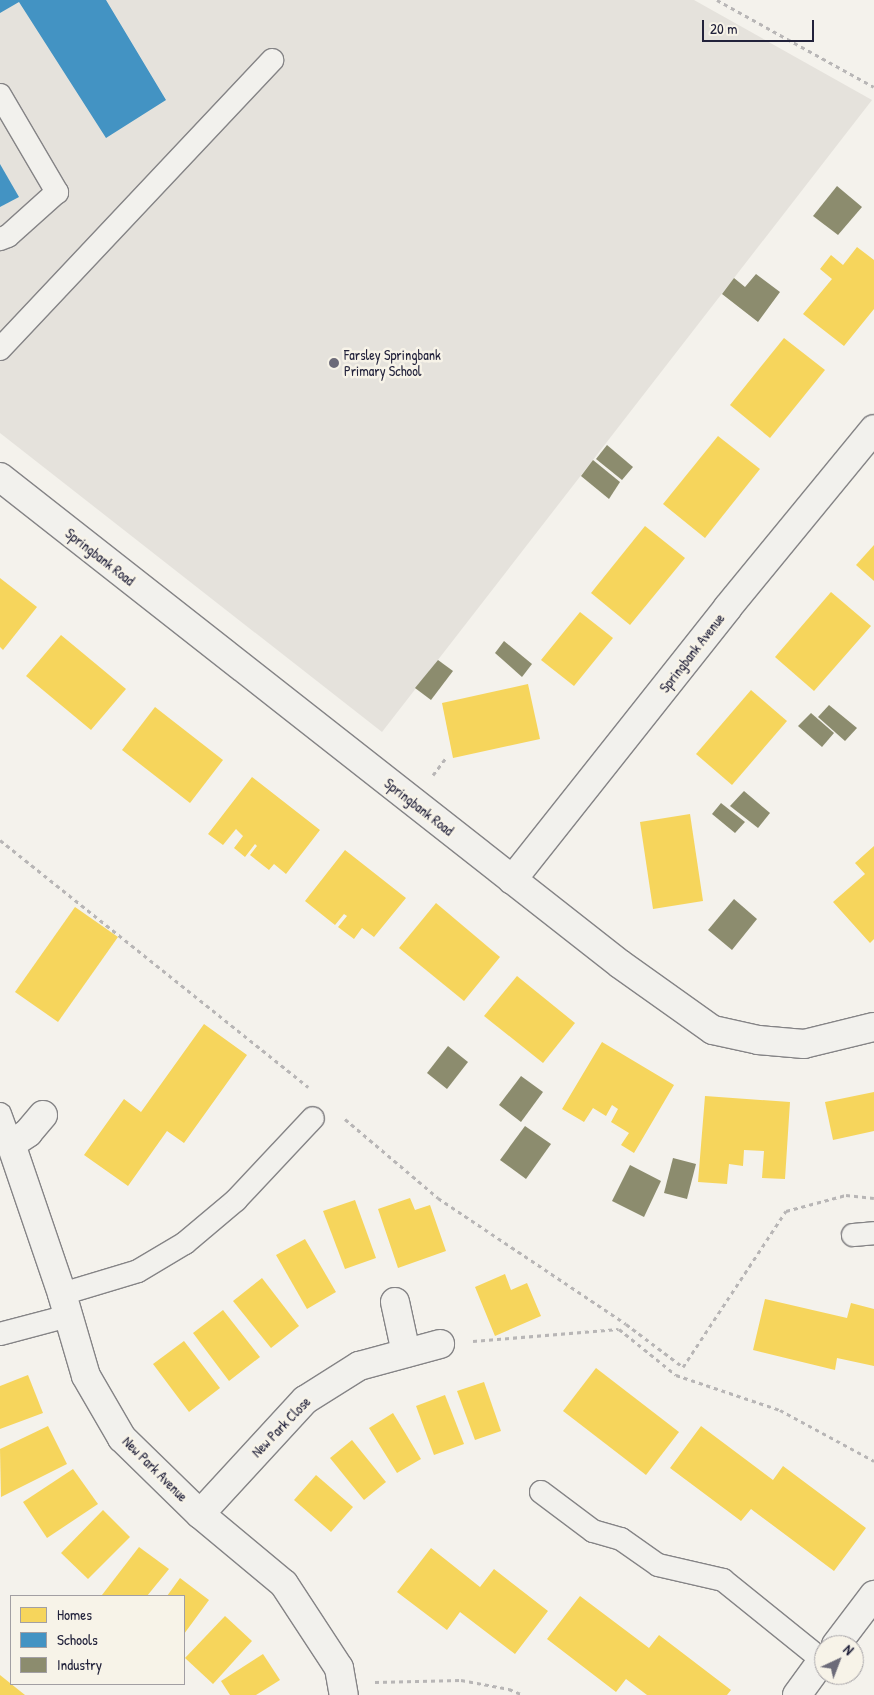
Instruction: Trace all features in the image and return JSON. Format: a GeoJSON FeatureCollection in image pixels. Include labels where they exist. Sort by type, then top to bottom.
{"type":"FeatureCollection","features":[{"type":"Feature","properties":{"kind":"street","name":"Springbank Avenue"},"geometry":{"type":"LineString","coordinates":[[512,880],[728,607],[874,429]]}},
{"type":"Feature","properties":{"kind":"street","name":"Springbank Road"},"geometry":{"type":"LineString","coordinates":[[0,477],[620,964],[713,1030],[758,1040],[804,1044],[874,1026]]}},
{"type":"Feature","properties":{"kind":"street"},"geometry":{"type":"LineString","coordinates":[[6,1144],[28,1133],[43,1115]]}},
{"type":"Feature","properties":{"kind":"street","name":"New Park Avenue"},"geometry":{"type":"LineString","coordinates":[[6,1144],[65,1305],[86,1376],[122,1438],[200,1514],[284,1584],[339,1668],[343,1689]]}},
{"type":"Feature","properties":{"kind":"street"},"geometry":{"type":"LineString","coordinates":[[395,1302],[406,1354]]}},
{"type":"Feature","properties":{"kind":"street","name":"New Park Close"},"geometry":{"type":"LineString","coordinates":[[200,1514],[305,1400],[358,1366],[440,1344]]}},
{"type":"Feature","properties":{"kind":"street"},"geometry":{"type":"LineString","coordinates":[[843,1635],[874,1595]]}},
{"type":"Feature","properties":{"kind":"street"},"geometry":{"type":"LineString","coordinates":[[797,1695],[814,1672]]}},
{"type":"Feature","properties":{"kind":"lane"},"geometry":{"type":"LineString","coordinates":[[0,349],[272,60]]}},
{"type":"Feature","properties":{"kind":"lane"},"geometry":{"type":"LineString","coordinates":[[0,95],[57,192],[8,236],[0,239]]}},
{"type":"Feature","properties":{"kind":"lane"},"geometry":{"type":"LineString","coordinates":[[0,1114],[6,1144]]}},
{"type":"Feature","properties":{"kind":"lane"},"geometry":{"type":"LineString","coordinates":[[0,1334],[138,1271],[185,1243],[236,1200],[313,1118]]}},
{"type":"Feature","properties":{"kind":"lane"},"geometry":{"type":"LineString","coordinates":[[541,1492],[593,1531],[621,1539],[658,1565],[723,1580],[814,1646]]}},
{"type":"Feature","properties":{"kind":"path"},"geometry":{"type":"LineString","coordinates":[[717,0],[874,87]]}},
{"type":"Feature","properties":{"kind":"path"},"geometry":{"type":"LineString","coordinates":[[429,780],[446,758]]}},
{"type":"Feature","properties":{"kind":"path"},"geometry":{"type":"LineString","coordinates":[[683,1367],[786,1210],[846,1195],[874,1198]]}},
{"type":"Feature","properties":{"kind":"path"},"geometry":{"type":"LineString","coordinates":[[622,1331],[626,1324]]}},
{"type":"Feature","properties":{"kind":"path"},"geometry":{"type":"LineString","coordinates":[[440,1344],[619,1329],[676,1375],[780,1410],[874,1461]]}},
{"type":"Feature","properties":{"kind":"path"},"geometry":{"type":"LineString","coordinates":[[343,1689],[461,1680],[509,1689],[523,1695]]}},
{"type":"Feature","properties":{"kind":"shaded area","name":"Farsley Springbank Primary School"},"geometry":{"type":"Polygon","coordinates":[[[0,0],[694,0],[872,100],[382,732],[0,433],[0,0]]]}},
{"type":"Feature","properties":{"kind":"building: Homes"},"geometry":{"type":"Polygon","coordinates":[[[857,247],[874,260],[874,309],[844,346],[803,314],[832,279],[820,269],[831,255],[843,265],[857,247]]]}},
{"type":"Feature","properties":{"kind":"building: Homes"},"geometry":{"type":"Polygon","coordinates":[[[784,338],[825,370],[770,438],[730,405],[784,338]]]}},
{"type":"Feature","properties":{"kind":"building: Homes"},"geometry":{"type":"Polygon","coordinates":[[[718,436],[760,469],[705,538],[663,504],[718,436]]]}},
{"type":"Feature","properties":{"kind":"building: Homes"},"geometry":{"type":"Polygon","coordinates":[[[645,526],[685,558],[630,625],[591,593],[645,526]]]}},
{"type":"Feature","properties":{"kind":"building: Homes"},"geometry":{"type":"Polygon","coordinates":[[[874,545],[874,581],[856,565],[874,545]]]}},
{"type":"Feature","properties":{"kind":"building: Homes"},"geometry":{"type":"Polygon","coordinates":[[[0,578],[37,607],[3,650],[0,647],[0,578]]]}},
{"type":"Feature","properties":{"kind":"building: Homes"},"geometry":{"type":"Polygon","coordinates":[[[831,592],[871,626],[814,691],[775,657],[831,592]]]}},
{"type":"Feature","properties":{"kind":"building: Homes"},"geometry":{"type":"Polygon","coordinates":[[[580,612],[613,638],[574,686],[541,660],[580,612]]]}},
{"type":"Feature","properties":{"kind":"building: Homes"},"geometry":{"type":"Polygon","coordinates":[[[61,635],[126,689],[91,730],[26,676],[61,635]]]}},
{"type":"Feature","properties":{"kind":"building: Homes"},"geometry":{"type":"Polygon","coordinates":[[[528,684],[540,739],[453,758],[442,703],[528,684]]]}},
{"type":"Feature","properties":{"kind":"building: Homes"},"geometry":{"type":"Polygon","coordinates":[[[751,690],[787,721],[732,785],[696,754],[751,690]]]}},
{"type":"Feature","properties":{"kind":"building: Homes"},"geometry":{"type":"Polygon","coordinates":[[[155,707],[223,760],[190,803],[122,750],[155,707]]]}},
{"type":"Feature","properties":{"kind":"building: Homes"},"geometry":{"type":"Polygon","coordinates":[[[252,777],[320,830],[286,874],[274,864],[269,870],[250,855],[257,846],[255,844],[245,857],[234,848],[243,836],[236,829],[223,845],[208,834],[252,777]]]}},
{"type":"Feature","properties":{"kind":"building: Homes"},"geometry":{"type":"Polygon","coordinates":[[[690,814],[703,901],[653,909],[640,822],[690,814]]]}},
{"type":"Feature","properties":{"kind":"building: Homes"},"geometry":{"type":"Polygon","coordinates":[[[874,846],[874,939],[870,943],[833,902],[865,874],[855,863],[874,846]]]}},
{"type":"Feature","properties":{"kind":"building: Homes"},"geometry":{"type":"Polygon","coordinates":[[[345,850],[406,898],[374,937],[362,928],[354,939],[338,927],[347,916],[344,914],[335,925],[305,901],[345,850]]]}},
{"type":"Feature","properties":{"kind":"building: Homes"},"geometry":{"type":"Polygon","coordinates":[[[436,903],[500,957],[464,1001],[399,948],[436,903]]]}},
{"type":"Feature","properties":{"kind":"building: Homes"},"geometry":{"type":"Polygon","coordinates":[[[75,907],[118,937],[58,1022],[15,992],[75,907]]]}},
{"type":"Feature","properties":{"kind":"building: Homes"},"geometry":{"type":"Polygon","coordinates":[[[517,976],[575,1023],[543,1063],[484,1016],[517,976]]]}},
{"type":"Feature","properties":{"kind":"building: Homes"},"geometry":{"type":"Polygon","coordinates":[[[204,1024],[247,1055],[184,1143],[167,1131],[128,1186],[84,1155],[124,1099],[141,1112],[204,1024]]]}},
{"type":"Feature","properties":{"kind":"building: Homes"},"geometry":{"type":"Polygon","coordinates":[[[602,1042],[674,1085],[634,1153],[621,1145],[629,1133],[611,1122],[618,1109],[612,1105],[606,1116],[593,1108],[584,1122],[562,1109],[602,1042]]]}},
{"type":"Feature","properties":{"kind":"building: Homes"},"geometry":{"type":"Polygon","coordinates":[[[874,1092],[874,1131],[833,1140],[825,1102],[874,1092]]]}},
{"type":"Feature","properties":{"kind":"building: Homes"},"geometry":{"type":"Polygon","coordinates":[[[705,1096],[790,1102],[785,1179],[762,1178],[764,1151],[744,1150],[743,1166],[729,1164],[727,1184],[698,1182],[705,1096]]]}},
{"type":"Feature","properties":{"kind":"building: Homes"},"geometry":{"type":"Polygon","coordinates":[[[410,1198],[415,1210],[430,1205],[446,1251],[398,1268],[378,1209],[410,1198]]]}},
{"type":"Feature","properties":{"kind":"building: Homes"},"geometry":{"type":"Polygon","coordinates":[[[355,1200],[376,1258],[345,1269],[323,1211],[355,1200]]]}},
{"type":"Feature","properties":{"kind":"building: Homes"},"geometry":{"type":"Polygon","coordinates":[[[305,1239],[336,1292],[307,1309],[276,1255],[305,1239]]]}},
{"type":"Feature","properties":{"kind":"building: Homes"},"geometry":{"type":"Polygon","coordinates":[[[505,1274],[511,1290],[527,1283],[541,1316],[495,1336],[475,1287],[505,1274]]]}},
{"type":"Feature","properties":{"kind":"building: Homes"},"geometry":{"type":"Polygon","coordinates":[[[262,1278],[299,1326],[271,1348],[233,1301],[262,1278]]]}},
{"type":"Feature","properties":{"kind":"building: Homes"},"geometry":{"type":"Polygon","coordinates":[[[765,1299],[847,1318],[851,1303],[874,1309],[874,1366],[837,1358],[835,1370],[753,1350],[765,1299]]]}},
{"type":"Feature","properties":{"kind":"building: Homes"},"geometry":{"type":"Polygon","coordinates":[[[223,1310],[260,1357],[229,1381],[193,1333],[223,1310]]]}},
{"type":"Feature","properties":{"kind":"building: Homes"},"geometry":{"type":"Polygon","coordinates":[[[184,1341],[220,1388],[189,1412],[153,1364],[184,1341]]]}},
{"type":"Feature","properties":{"kind":"building: Homes"},"geometry":{"type":"Polygon","coordinates":[[[596,1368],[679,1432],[646,1475],[563,1411],[596,1368]]]}},
{"type":"Feature","properties":{"kind":"building: Homes"},"geometry":{"type":"Polygon","coordinates":[[[28,1375],[43,1413],[0,1429],[0,1386],[28,1375]]]}},
{"type":"Feature","properties":{"kind":"building: Homes"},"geometry":{"type":"Polygon","coordinates":[[[484,1382],[501,1431],[475,1440],[457,1391],[484,1382]]]}},
{"type":"Feature","properties":{"kind":"building: Homes"},"geometry":{"type":"Polygon","coordinates":[[[445,1395],[464,1444],[434,1455],[416,1406],[445,1395]]]}},
{"type":"Feature","properties":{"kind":"building: Homes"},"geometry":{"type":"Polygon","coordinates":[[[393,1413],[421,1459],[397,1473],[369,1428],[393,1413]]]}},
{"type":"Feature","properties":{"kind":"building: Homes"},"geometry":{"type":"Polygon","coordinates":[[[48,1426],[67,1464],[1,1497],[0,1449],[48,1426]]]}},
{"type":"Feature","properties":{"kind":"building: Homes"},"geometry":{"type":"Polygon","coordinates":[[[701,1426],[773,1480],[783,1466],[866,1528],[834,1571],[751,1509],[741,1521],[670,1468],[701,1426]]]}},
{"type":"Feature","properties":{"kind":"building: Homes"},"geometry":{"type":"Polygon","coordinates":[[[352,1440],[386,1482],[364,1500],[330,1458],[352,1440]]]}},
{"type":"Feature","properties":{"kind":"building: Homes"},"geometry":{"type":"Polygon","coordinates":[[[73,1469],[98,1504],[47,1538],[23,1502],[73,1469]]]}},
{"type":"Feature","properties":{"kind":"building: Homes"},"geometry":{"type":"Polygon","coordinates":[[[316,1475],[353,1507],[331,1532],[294,1500],[316,1475]]]}},
{"type":"Feature","properties":{"kind":"building: Homes"},"geometry":{"type":"Polygon","coordinates":[[[103,1510],[130,1537],[88,1579],[61,1553],[103,1510]]]}},
{"type":"Feature","properties":{"kind":"building: Homes"},"geometry":{"type":"Polygon","coordinates":[[[139,1547],[169,1569],[148,1595],[102,1595],[139,1547]]]}},
{"type":"Feature","properties":{"kind":"building: Homes"},"geometry":{"type":"Polygon","coordinates":[[[431,1548],[480,1587],[494,1569],[548,1611],[515,1654],[460,1612],[447,1630],[397,1592],[431,1548]]]}},
{"type":"Feature","properties":{"kind":"building: Homes"},"geometry":{"type":"Polygon","coordinates":[[[180,1578],[209,1600],[185,1633],[185,1595],[168,1595],[180,1578]]]}},
{"type":"Feature","properties":{"kind":"building: Homes"},"geometry":{"type":"Polygon","coordinates":[[[580,1596],[649,1648],[659,1635],[731,1690],[727,1695],[647,1695],[626,1679],[616,1692],[547,1639],[580,1596]]]}},
{"type":"Feature","properties":{"kind":"building: Homes"},"geometry":{"type":"Polygon","coordinates":[[[225,1616],[252,1641],[213,1684],[185,1658],[225,1616]]]}},
{"type":"Feature","properties":{"kind":"building: Homes"},"geometry":{"type":"Polygon","coordinates":[[[263,1654],[280,1680],[256,1695],[230,1695],[221,1681],[263,1654]]]}},
{"type":"Feature","properties":{"kind":"building: Homes"},"geometry":{"type":"Polygon","coordinates":[[[0,1675],[10,1685],[25,1695],[0,1695],[0,1675]]]}},
{"type":"Feature","properties":{"kind":"building: Schools"},"geometry":{"type":"Polygon","coordinates":[[[0,0],[106,0],[166,100],[106,138],[19,2],[0,13],[0,0]]]}},
{"type":"Feature","properties":{"kind":"building: Schools"},"geometry":{"type":"Polygon","coordinates":[[[0,164],[19,197],[0,207],[0,164]]]}},
{"type":"Feature","properties":{"kind":"building: Industry"},"geometry":{"type":"Polygon","coordinates":[[[837,186],[862,207],[838,235],[813,216],[837,186]]]}},
{"type":"Feature","properties":{"kind":"building: Industry"},"geometry":{"type":"Polygon","coordinates":[[[756,274],[780,292],[758,322],[722,294],[734,278],[745,287],[756,274]]]}},
{"type":"Feature","properties":{"kind":"building: Industry"},"geometry":{"type":"Polygon","coordinates":[[[607,445],[633,467],[622,480],[596,459],[607,445]]]}},
{"type":"Feature","properties":{"kind":"building: Industry"},"geometry":{"type":"Polygon","coordinates":[[[593,460],[620,482],[609,499],[581,476],[593,460]]]}},
{"type":"Feature","properties":{"kind":"building: Industry"},"geometry":{"type":"Polygon","coordinates":[[[504,641],[532,664],[522,677],[495,653],[504,641]]]}},
{"type":"Feature","properties":{"kind":"building: Industry"},"geometry":{"type":"Polygon","coordinates":[[[438,660],[453,671],[431,700],[415,688],[438,660]]]}},
{"type":"Feature","properties":{"kind":"building: Industry"},"geometry":{"type":"Polygon","coordinates":[[[829,705],[857,728],[845,741],[818,717],[829,705]]]}},
{"type":"Feature","properties":{"kind":"building: Industry"},"geometry":{"type":"Polygon","coordinates":[[[811,713],[834,733],[822,747],[798,726],[811,713]]]}},
{"type":"Feature","properties":{"kind":"building: Industry"},"geometry":{"type":"Polygon","coordinates":[[[744,791],[770,813],[758,828],[730,806],[744,791]]]}},
{"type":"Feature","properties":{"kind":"building: Industry"},"geometry":{"type":"Polygon","coordinates":[[[721,803],[745,822],[735,833],[712,814],[721,803]]]}},
{"type":"Feature","properties":{"kind":"building: Industry"},"geometry":{"type":"Polygon","coordinates":[[[734,899],[757,919],[732,950],[708,930],[734,899]]]}},
{"type":"Feature","properties":{"kind":"building: Industry"},"geometry":{"type":"Polygon","coordinates":[[[448,1046],[468,1062],[447,1089],[427,1073],[448,1046]]]}},
{"type":"Feature","properties":{"kind":"building: Industry"},"geometry":{"type":"Polygon","coordinates":[[[521,1076],[543,1092],[521,1122],[499,1105],[521,1076]]]}},
{"type":"Feature","properties":{"kind":"building: Industry"},"geometry":{"type":"Polygon","coordinates":[[[525,1126],[551,1144],[526,1179],[500,1160],[525,1126]]]}},
{"type":"Feature","properties":{"kind":"building: Industry"},"geometry":{"type":"Polygon","coordinates":[[[673,1158],[696,1164],[687,1199],[664,1193],[673,1158]]]}},
{"type":"Feature","properties":{"kind":"building: Industry"},"geometry":{"type":"Polygon","coordinates":[[[630,1165],[661,1181],[644,1217],[612,1201],[630,1165]]]}},
{"type":"Feature","properties":{"kind":"place","name":"Farsley Springbank Primary School"},"geometry":{"type":"Point","coordinates":[334,363]}}]}
